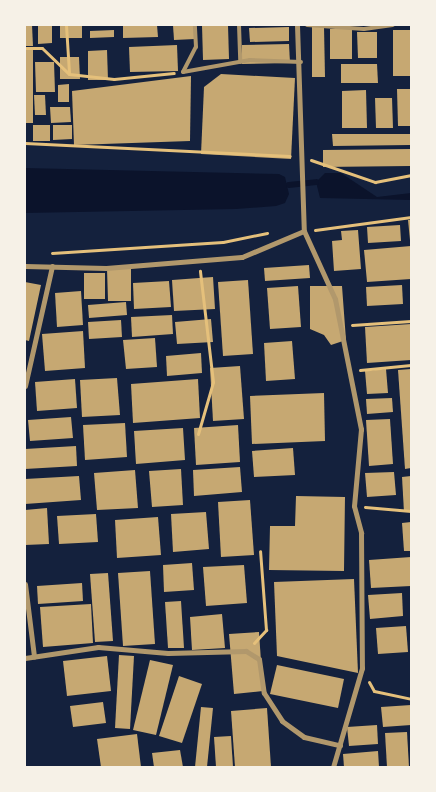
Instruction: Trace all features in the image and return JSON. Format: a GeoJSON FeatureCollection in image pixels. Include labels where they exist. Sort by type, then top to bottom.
{"type":"FeatureCollection","features":[{"type":"Feature","properties":{"kind":"street"},"geometry":{"type":"LineString","coordinates":[[297,25],[301,62],[300,159],[304,231],[335,298],[360,429],[354,506],[360,533],[362,668],[333,767]]}},
{"type":"Feature","properties":{"kind":"street"},"geometry":{"type":"LineString","coordinates":[[25,266],[106,268],[242,257],[304,231]]}},
{"type":"Feature","properties":{"kind":"street"},"geometry":{"type":"LineString","coordinates":[[25,386],[52,266]]}},
{"type":"Feature","properties":{"kind":"street"},"geometry":{"type":"LineString","coordinates":[[25,584],[34,656]]}},
{"type":"Feature","properties":{"kind":"street"},"geometry":{"type":"LineString","coordinates":[[25,658],[98,647],[168,653],[246,651],[259,658],[264,693],[282,721],[304,736],[340,745]]}},
{"type":"Feature","properties":{"kind":"lane"},"geometry":{"type":"LineString","coordinates":[[183,72],[196,47],[195,25]]}},
{"type":"Feature","properties":{"kind":"lane"},"geometry":{"type":"LineString","coordinates":[[239,25],[240,62]]}},
{"type":"Feature","properties":{"kind":"lane"},"geometry":{"type":"LineString","coordinates":[[307,25],[351,27],[393,25]]}},
{"type":"Feature","properties":{"kind":"lane"},"geometry":{"type":"LineString","coordinates":[[183,72],[240,62],[301,62]]}},
{"type":"Feature","properties":{"kind":"path"},"geometry":{"type":"LineString","coordinates":[[66,25],[69,74]]}},
{"type":"Feature","properties":{"kind":"path"},"geometry":{"type":"LineString","coordinates":[[25,48],[42,48],[69,74],[114,79],[183,72]]}},
{"type":"Feature","properties":{"kind":"path"},"geometry":{"type":"LineString","coordinates":[[25,144],[300,159],[375,182],[411,176]]}},
{"type":"Feature","properties":{"kind":"path"},"geometry":{"type":"LineString","coordinates":[[304,231],[411,217]]}},
{"type":"Feature","properties":{"kind":"path"},"geometry":{"type":"LineString","coordinates":[[44,253],[223,242],[271,232]]}},
{"type":"Feature","properties":{"kind":"path"},"geometry":{"type":"LineString","coordinates":[[198,434],[213,382],[199,260]]}},
{"type":"Feature","properties":{"kind":"path"},"geometry":{"type":"LineString","coordinates":[[340,325],[411,322]]}},
{"type":"Feature","properties":{"kind":"path"},"geometry":{"type":"LineString","coordinates":[[349,370],[411,365]]}},
{"type":"Feature","properties":{"kind":"path"},"geometry":{"type":"LineString","coordinates":[[354,506],[411,511]]}},
{"type":"Feature","properties":{"kind":"path"},"geometry":{"type":"LineString","coordinates":[[246,651],[266,630],[260,551]]}},
{"type":"Feature","properties":{"kind":"path"},"geometry":{"type":"LineString","coordinates":[[362,668],[374,691],[411,699]]}},
{"type":"Feature","properties":{"kind":"water"},"geometry":{"type":"Polygon","coordinates":[[[25,168],[279,174],[285,177],[289,194],[285,203],[276,206],[236,209],[25,213],[25,168]]]}},
{"type":"Feature","properties":{"kind":"water"},"geometry":{"type":"Polygon","coordinates":[[[325,173],[341,173],[377,197],[411,193],[411,200],[320,198],[316,182],[325,173]]]}},
{"type":"Feature","properties":{"kind":"building"},"geometry":{"type":"Polygon","coordinates":[[[25,25],[32,25],[33,46],[25,46],[25,25]]]}},
{"type":"Feature","properties":{"kind":"building"},"geometry":{"type":"Polygon","coordinates":[[[38,25],[52,25],[52,43],[38,44],[38,25]]]}},
{"type":"Feature","properties":{"kind":"building"},"geometry":{"type":"Polygon","coordinates":[[[60,25],[82,25],[82,38],[60,38],[60,25]]]}},
{"type":"Feature","properties":{"kind":"building"},"geometry":{"type":"Polygon","coordinates":[[[123,25],[157,25],[158,37],[123,38],[123,25]]]}},
{"type":"Feature","properties":{"kind":"building"},"geometry":{"type":"Polygon","coordinates":[[[173,25],[195,25],[195,39],[174,40],[173,25]]]}},
{"type":"Feature","properties":{"kind":"building"},"geometry":{"type":"Polygon","coordinates":[[[202,25],[228,25],[229,59],[203,60],[202,25]]]}},
{"type":"Feature","properties":{"kind":"building"},"geometry":{"type":"Polygon","coordinates":[[[289,27],[289,41],[250,42],[249,28],[289,27]]]}},
{"type":"Feature","properties":{"kind":"building"},"geometry":{"type":"Polygon","coordinates":[[[312,27],[324,27],[325,77],[312,77],[312,27]]]}},
{"type":"Feature","properties":{"kind":"building"},"geometry":{"type":"Polygon","coordinates":[[[330,29],[352,29],[352,59],[330,59],[330,29]]]}},
{"type":"Feature","properties":{"kind":"building"},"geometry":{"type":"Polygon","coordinates":[[[114,30],[114,37],[90,38],[90,31],[114,30]]]}},
{"type":"Feature","properties":{"kind":"building"},"geometry":{"type":"Polygon","coordinates":[[[393,30],[411,30],[411,76],[393,76],[393,30]]]}},
{"type":"Feature","properties":{"kind":"building"},"geometry":{"type":"Polygon","coordinates":[[[357,32],[377,32],[377,58],[358,58],[357,32]]]}},
{"type":"Feature","properties":{"kind":"building"},"geometry":{"type":"Polygon","coordinates":[[[289,44],[290,63],[242,64],[242,45],[289,44]]]}},
{"type":"Feature","properties":{"kind":"building"},"geometry":{"type":"Polygon","coordinates":[[[177,45],[178,71],[130,72],[129,47],[177,45]]]}},
{"type":"Feature","properties":{"kind":"building"},"geometry":{"type":"Polygon","coordinates":[[[25,50],[33,50],[33,123],[25,123],[25,50]]]}},
{"type":"Feature","properties":{"kind":"building"},"geometry":{"type":"Polygon","coordinates":[[[107,50],[108,80],[88,80],[88,51],[107,50]]]}},
{"type":"Feature","properties":{"kind":"building"},"geometry":{"type":"Polygon","coordinates":[[[60,57],[79,57],[80,79],[60,79],[60,57]]]}},
{"type":"Feature","properties":{"kind":"building"},"geometry":{"type":"Polygon","coordinates":[[[35,62],[54,62],[55,92],[36,92],[35,62]]]}},
{"type":"Feature","properties":{"kind":"building"},"geometry":{"type":"Polygon","coordinates":[[[341,64],[377,64],[378,83],[341,83],[341,64]]]}},
{"type":"Feature","properties":{"kind":"building"},"geometry":{"type":"Polygon","coordinates":[[[221,74],[295,78],[291,159],[201,154],[204,87],[221,74]]]}},
{"type":"Feature","properties":{"kind":"building"},"geometry":{"type":"Polygon","coordinates":[[[191,76],[190,141],[74,145],[72,91],[191,76]]]}},
{"type":"Feature","properties":{"kind":"building"},"geometry":{"type":"Polygon","coordinates":[[[69,84],[69,102],[58,102],[58,85],[69,84]]]}},
{"type":"Feature","properties":{"kind":"building"},"geometry":{"type":"Polygon","coordinates":[[[397,89],[411,89],[411,126],[398,126],[397,89]]]}},
{"type":"Feature","properties":{"kind":"building"},"geometry":{"type":"Polygon","coordinates":[[[366,90],[367,128],[342,128],[342,91],[366,90]]]}},
{"type":"Feature","properties":{"kind":"building"},"geometry":{"type":"Polygon","coordinates":[[[34,95],[45,95],[46,115],[35,115],[34,95]]]}},
{"type":"Feature","properties":{"kind":"building"},"geometry":{"type":"Polygon","coordinates":[[[375,98],[392,98],[393,128],[376,128],[375,98]]]}},
{"type":"Feature","properties":{"kind":"building"},"geometry":{"type":"Polygon","coordinates":[[[50,107],[70,107],[71,122],[51,123],[50,107]]]}},
{"type":"Feature","properties":{"kind":"building"},"geometry":{"type":"Polygon","coordinates":[[[33,125],[50,125],[50,141],[33,141],[33,125]]]}},
{"type":"Feature","properties":{"kind":"building"},"geometry":{"type":"Polygon","coordinates":[[[53,125],[72,125],[72,139],[53,140],[53,125]]]}},
{"type":"Feature","properties":{"kind":"building"},"geometry":{"type":"Polygon","coordinates":[[[332,134],[410,134],[410,145],[333,146],[332,134]]]}},
{"type":"Feature","properties":{"kind":"building"},"geometry":{"type":"Polygon","coordinates":[[[410,149],[410,166],[323,167],[323,150],[410,149]]]}},
{"type":"Feature","properties":{"kind":"building"},"geometry":{"type":"Polygon","coordinates":[[[408,220],[411,220],[411,240],[410,240],[408,220]]]}},
{"type":"Feature","properties":{"kind":"building"},"geometry":{"type":"Polygon","coordinates":[[[400,225],[401,241],[368,243],[367,227],[400,225]]]}},
{"type":"Feature","properties":{"kind":"building"},"geometry":{"type":"Polygon","coordinates":[[[358,230],[361,269],[334,271],[332,241],[342,240],[341,231],[358,230]]]}},
{"type":"Feature","properties":{"kind":"building"},"geometry":{"type":"Polygon","coordinates":[[[411,246],[411,279],[367,282],[364,250],[411,246]]]}},
{"type":"Feature","properties":{"kind":"building"},"geometry":{"type":"Polygon","coordinates":[[[309,265],[310,278],[265,281],[264,268],[309,265]]]}},
{"type":"Feature","properties":{"kind":"building"},"geometry":{"type":"Polygon","coordinates":[[[107,269],[131,269],[131,301],[108,301],[107,269]]]}},
{"type":"Feature","properties":{"kind":"building"},"geometry":{"type":"Polygon","coordinates":[[[84,273],[105,273],[105,299],[84,299],[84,273]]]}},
{"type":"Feature","properties":{"kind":"building"},"geometry":{"type":"Polygon","coordinates":[[[213,277],[215,309],[174,311],[172,280],[213,277]]]}},
{"type":"Feature","properties":{"kind":"building"},"geometry":{"type":"Polygon","coordinates":[[[248,280],[253,354],[223,356],[218,282],[248,280]]]}},
{"type":"Feature","properties":{"kind":"building"},"geometry":{"type":"Polygon","coordinates":[[[169,281],[171,307],[134,309],[133,283],[169,281]]]}},
{"type":"Feature","properties":{"kind":"building"},"geometry":{"type":"Polygon","coordinates":[[[25,282],[41,285],[29,341],[25,340],[25,282]]]}},
{"type":"Feature","properties":{"kind":"building"},"geometry":{"type":"Polygon","coordinates":[[[402,285],[403,304],[367,306],[366,287],[402,285]]]}},
{"type":"Feature","properties":{"kind":"building"},"geometry":{"type":"Polygon","coordinates":[[[298,286],[301,327],[270,329],[267,288],[298,286]]]}},
{"type":"Feature","properties":{"kind":"building"},"geometry":{"type":"Polygon","coordinates":[[[310,286],[342,286],[346,340],[331,345],[324,335],[310,329],[310,286]]]}},
{"type":"Feature","properties":{"kind":"building"},"geometry":{"type":"Polygon","coordinates":[[[81,291],[83,325],[57,327],[55,293],[81,291]]]}},
{"type":"Feature","properties":{"kind":"building"},"geometry":{"type":"Polygon","coordinates":[[[126,302],[127,315],[89,318],[88,305],[126,302]]]}},
{"type":"Feature","properties":{"kind":"building"},"geometry":{"type":"Polygon","coordinates":[[[172,315],[173,334],[132,337],[131,317],[172,315]]]}},
{"type":"Feature","properties":{"kind":"building"},"geometry":{"type":"Polygon","coordinates":[[[211,319],[213,342],[177,344],[175,322],[211,319]]]}},
{"type":"Feature","properties":{"kind":"building"},"geometry":{"type":"Polygon","coordinates":[[[121,320],[122,337],[89,339],[88,322],[121,320]]]}},
{"type":"Feature","properties":{"kind":"building"},"geometry":{"type":"Polygon","coordinates":[[[411,324],[411,360],[367,363],[365,327],[411,324]]]}},
{"type":"Feature","properties":{"kind":"building"},"geometry":{"type":"Polygon","coordinates":[[[83,331],[85,368],[45,371],[42,334],[83,331]]]}},
{"type":"Feature","properties":{"kind":"building"},"geometry":{"type":"Polygon","coordinates":[[[155,338],[157,367],[126,369],[123,340],[155,338]]]}},
{"type":"Feature","properties":{"kind":"building"},"geometry":{"type":"Polygon","coordinates":[[[292,341],[295,379],[266,381],[264,343],[292,341]]]}},
{"type":"Feature","properties":{"kind":"building"},"geometry":{"type":"Polygon","coordinates":[[[201,353],[202,373],[167,376],[166,356],[201,353]]]}},
{"type":"Feature","properties":{"kind":"building"},"geometry":{"type":"Polygon","coordinates":[[[240,366],[244,419],[213,421],[210,368],[240,366]]]}},
{"type":"Feature","properties":{"kind":"building"},"geometry":{"type":"Polygon","coordinates":[[[386,369],[388,393],[367,394],[365,371],[386,369]]]}},
{"type":"Feature","properties":{"kind":"building"},"geometry":{"type":"Polygon","coordinates":[[[411,369],[411,468],[405,469],[398,370],[411,369]]]}},
{"type":"Feature","properties":{"kind":"building"},"geometry":{"type":"Polygon","coordinates":[[[117,378],[120,415],[82,417],[80,380],[117,378]]]}},
{"type":"Feature","properties":{"kind":"building"},"geometry":{"type":"Polygon","coordinates":[[[75,379],[77,408],[37,411],[35,382],[75,379]]]}},
{"type":"Feature","properties":{"kind":"building"},"geometry":{"type":"Polygon","coordinates":[[[198,379],[200,418],[133,423],[131,384],[198,379]]]}},
{"type":"Feature","properties":{"kind":"building"},"geometry":{"type":"Polygon","coordinates":[[[324,393],[325,441],[252,444],[250,396],[324,393]]]}},
{"type":"Feature","properties":{"kind":"building"},"geometry":{"type":"Polygon","coordinates":[[[392,398],[393,412],[367,414],[366,399],[392,398]]]}},
{"type":"Feature","properties":{"kind":"building"},"geometry":{"type":"Polygon","coordinates":[[[71,417],[73,438],[30,441],[28,420],[71,417]]]}},
{"type":"Feature","properties":{"kind":"building"},"geometry":{"type":"Polygon","coordinates":[[[390,419],[393,464],[369,466],[366,420],[390,419]]]}},
{"type":"Feature","properties":{"kind":"building"},"geometry":{"type":"Polygon","coordinates":[[[125,423],[127,457],[85,460],[83,425],[125,423]]]}},
{"type":"Feature","properties":{"kind":"building"},"geometry":{"type":"Polygon","coordinates":[[[238,425],[240,462],[196,465],[194,428],[238,425]]]}},
{"type":"Feature","properties":{"kind":"building"},"geometry":{"type":"Polygon","coordinates":[[[183,428],[185,460],[136,464],[134,431],[183,428]]]}},
{"type":"Feature","properties":{"kind":"building"},"geometry":{"type":"Polygon","coordinates":[[[76,446],[77,466],[25,469],[25,449],[76,446]]]}},
{"type":"Feature","properties":{"kind":"building"},"geometry":{"type":"Polygon","coordinates":[[[293,448],[295,475],[254,477],[252,451],[293,448]]]}},
{"type":"Feature","properties":{"kind":"building"},"geometry":{"type":"Polygon","coordinates":[[[240,467],[242,492],[194,496],[193,470],[240,467]]]}},
{"type":"Feature","properties":{"kind":"building"},"geometry":{"type":"Polygon","coordinates":[[[181,469],[183,505],[152,507],[149,471],[181,469]]]}},
{"type":"Feature","properties":{"kind":"building"},"geometry":{"type":"Polygon","coordinates":[[[135,470],[138,508],[97,510],[94,473],[135,470]]]}},
{"type":"Feature","properties":{"kind":"building"},"geometry":{"type":"Polygon","coordinates":[[[394,472],[396,495],[367,497],[365,473],[394,472]]]}},
{"type":"Feature","properties":{"kind":"building"},"geometry":{"type":"Polygon","coordinates":[[[79,476],[81,500],[25,504],[25,479],[79,476]]]}},
{"type":"Feature","properties":{"kind":"building"},"geometry":{"type":"Polygon","coordinates":[[[411,476],[411,511],[404,512],[402,477],[411,476]]]}},
{"type":"Feature","properties":{"kind":"building"},"geometry":{"type":"Polygon","coordinates":[[[296,496],[345,497],[344,571],[269,570],[270,526],[295,526],[296,496]]]}},
{"type":"Feature","properties":{"kind":"building"},"geometry":{"type":"Polygon","coordinates":[[[250,500],[254,555],[221,557],[218,502],[250,500]]]}},
{"type":"Feature","properties":{"kind":"building"},"geometry":{"type":"Polygon","coordinates":[[[47,508],[49,544],[25,545],[25,510],[47,508]]]}},
{"type":"Feature","properties":{"kind":"building"},"geometry":{"type":"Polygon","coordinates":[[[206,512],[209,549],[173,552],[171,514],[206,512]]]}},
{"type":"Feature","properties":{"kind":"building"},"geometry":{"type":"Polygon","coordinates":[[[96,514],[98,542],[59,544],[57,516],[96,514]]]}},
{"type":"Feature","properties":{"kind":"building"},"geometry":{"type":"Polygon","coordinates":[[[158,517],[161,555],[117,558],[115,520],[158,517]]]}},
{"type":"Feature","properties":{"kind":"building"},"geometry":{"type":"Polygon","coordinates":[[[411,522],[411,551],[404,551],[402,523],[411,522]]]}},
{"type":"Feature","properties":{"kind":"building"},"geometry":{"type":"Polygon","coordinates":[[[411,557],[411,586],[371,588],[369,560],[411,557]]]}},
{"type":"Feature","properties":{"kind":"building"},"geometry":{"type":"Polygon","coordinates":[[[192,563],[194,590],[164,592],[163,565],[192,563]]]}},
{"type":"Feature","properties":{"kind":"building"},"geometry":{"type":"Polygon","coordinates":[[[244,565],[247,603],[206,606],[203,567],[244,565]]]}},
{"type":"Feature","properties":{"kind":"building"},"geometry":{"type":"Polygon","coordinates":[[[150,571],[155,644],[123,646],[118,573],[150,571]]]}},
{"type":"Feature","properties":{"kind":"building"},"geometry":{"type":"Polygon","coordinates":[[[108,573],[113,641],[95,642],[90,574],[108,573]]]}},
{"type":"Feature","properties":{"kind":"building"},"geometry":{"type":"Polygon","coordinates":[[[354,579],[358,673],[277,656],[274,582],[354,579]]]}},
{"type":"Feature","properties":{"kind":"building"},"geometry":{"type":"Polygon","coordinates":[[[82,583],[83,601],[38,604],[37,586],[82,583]]]}},
{"type":"Feature","properties":{"kind":"building"},"geometry":{"type":"Polygon","coordinates":[[[402,593],[403,616],[370,619],[368,595],[402,593]]]}},
{"type":"Feature","properties":{"kind":"building"},"geometry":{"type":"Polygon","coordinates":[[[181,601],[184,648],[168,648],[165,602],[181,601]]]}},
{"type":"Feature","properties":{"kind":"building"},"geometry":{"type":"Polygon","coordinates":[[[91,604],[93,643],[43,647],[40,607],[91,604]]]}},
{"type":"Feature","properties":{"kind":"building"},"geometry":{"type":"Polygon","coordinates":[[[222,614],[225,648],[192,650],[190,617],[222,614]]]}},
{"type":"Feature","properties":{"kind":"building"},"geometry":{"type":"Polygon","coordinates":[[[406,626],[408,652],[378,654],[376,628],[406,626]]]}},
{"type":"Feature","properties":{"kind":"building"},"geometry":{"type":"Polygon","coordinates":[[[259,632],[263,691],[234,694],[229,634],[259,632]]]}},
{"type":"Feature","properties":{"kind":"building"},"geometry":{"type":"Polygon","coordinates":[[[119,655],[134,656],[130,729],[115,728],[119,655]]]}},
{"type":"Feature","properties":{"kind":"building"},"geometry":{"type":"Polygon","coordinates":[[[107,656],[111,691],[67,696],[63,661],[107,656]]]}},
{"type":"Feature","properties":{"kind":"building"},"geometry":{"type":"Polygon","coordinates":[[[150,660],[173,665],[156,735],[133,730],[150,660]]]}},
{"type":"Feature","properties":{"kind":"building"},"geometry":{"type":"Polygon","coordinates":[[[277,665],[344,679],[338,708],[270,694],[277,665]]]}},
{"type":"Feature","properties":{"kind":"building"},"geometry":{"type":"Polygon","coordinates":[[[179,676],[202,684],[182,743],[159,736],[179,676]]]}},
{"type":"Feature","properties":{"kind":"building"},"geometry":{"type":"Polygon","coordinates":[[[103,702],[106,723],[73,727],[70,706],[103,702]]]}},
{"type":"Feature","properties":{"kind":"building"},"geometry":{"type":"Polygon","coordinates":[[[411,705],[411,725],[383,727],[381,707],[411,705]]]}},
{"type":"Feature","properties":{"kind":"building"},"geometry":{"type":"Polygon","coordinates":[[[201,707],[213,708],[207,767],[195,767],[201,707]]]}},
{"type":"Feature","properties":{"kind":"building"},"geometry":{"type":"Polygon","coordinates":[[[267,708],[271,767],[235,767],[231,711],[267,708]]]}},
{"type":"Feature","properties":{"kind":"building"},"geometry":{"type":"Polygon","coordinates":[[[377,725],[378,744],[349,746],[347,727],[377,725]]]}},
{"type":"Feature","properties":{"kind":"building"},"geometry":{"type":"Polygon","coordinates":[[[407,732],[409,767],[387,767],[385,733],[407,732]]]}},
{"type":"Feature","properties":{"kind":"building"},"geometry":{"type":"Polygon","coordinates":[[[137,734],[141,767],[101,767],[97,739],[137,734]]]}},
{"type":"Feature","properties":{"kind":"building"},"geometry":{"type":"Polygon","coordinates":[[[231,736],[233,767],[216,767],[214,737],[231,736]]]}},
{"type":"Feature","properties":{"kind":"building"},"geometry":{"type":"Polygon","coordinates":[[[180,750],[183,767],[154,767],[152,753],[180,750]]]}},
{"type":"Feature","properties":{"kind":"building"},"geometry":{"type":"Polygon","coordinates":[[[378,751],[379,767],[344,767],[343,754],[378,751]]]}},
{"type":"Feature","properties":{"kind":"waterway"},"geometry":{"type":"LineString","coordinates":[[289,185],[316,182]]}}]}
